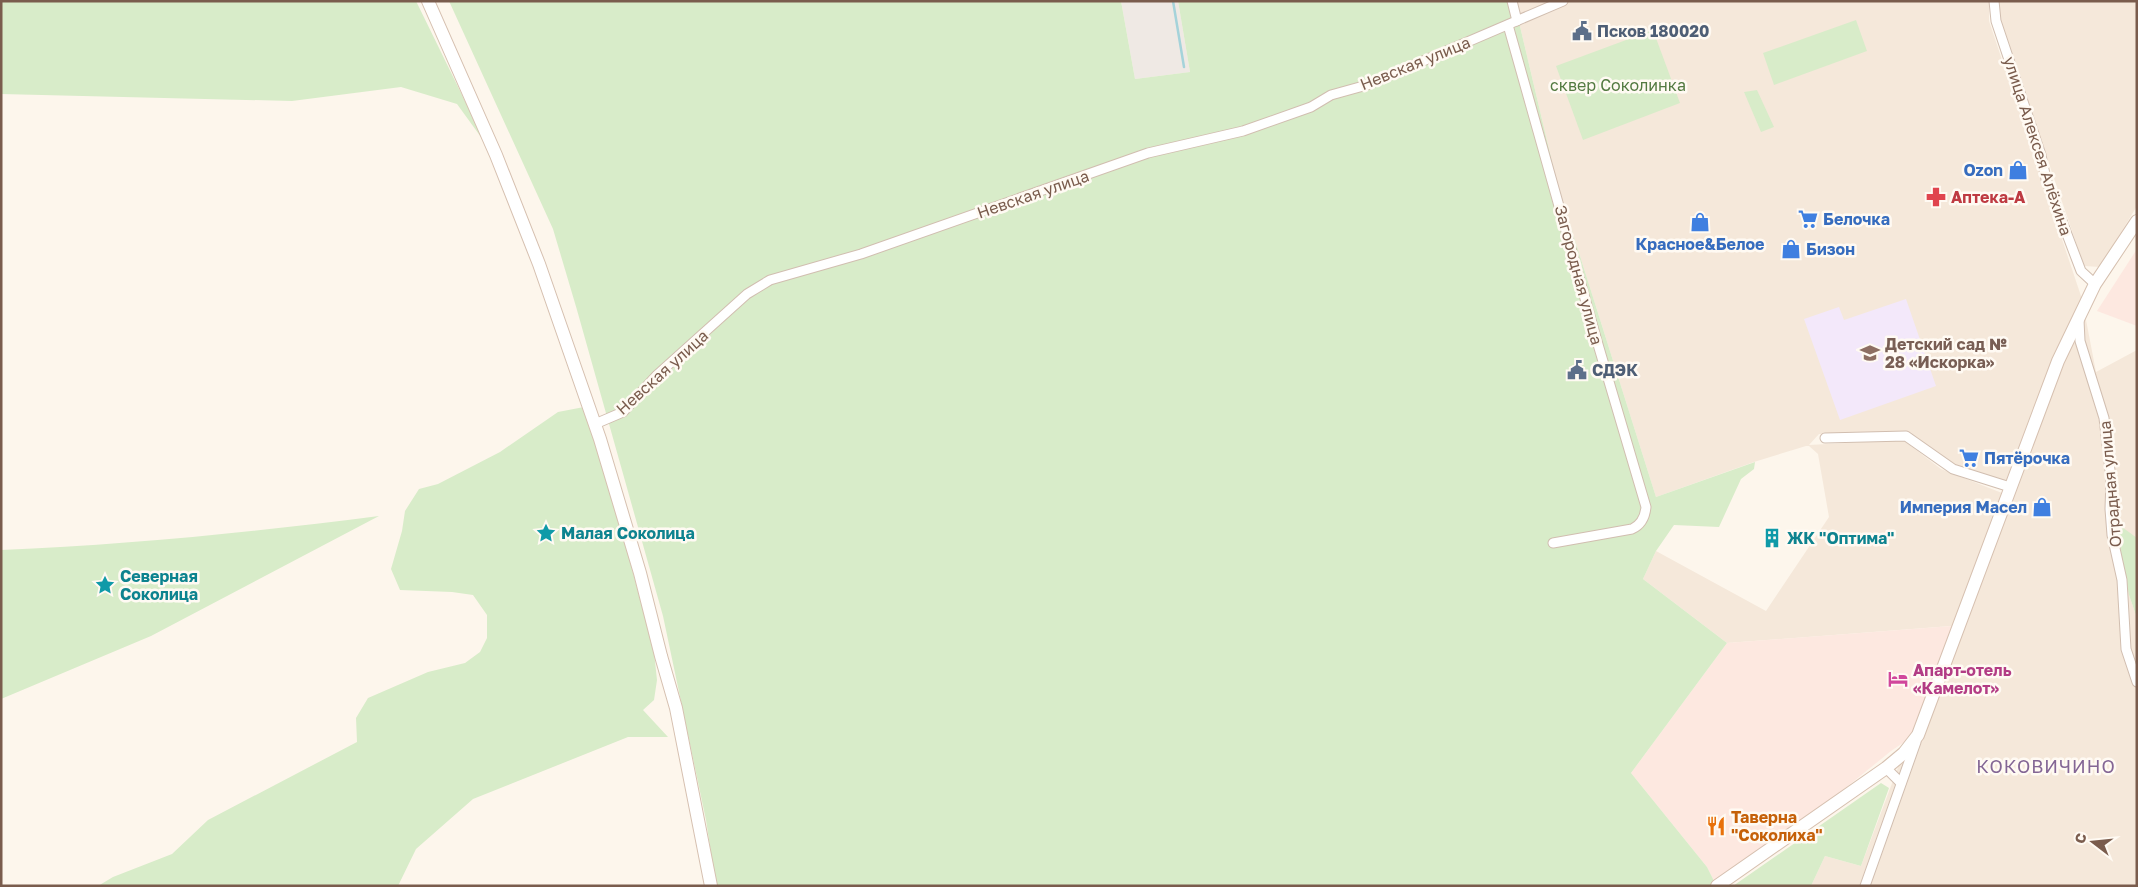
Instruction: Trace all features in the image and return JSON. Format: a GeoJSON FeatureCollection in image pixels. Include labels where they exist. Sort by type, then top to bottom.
{"type":"FeatureCollection","features":[{"type":"Feature","properties":{"kind":"street"},"geometry":{"type":"LineString","coordinates":[[428,1],[496,155],[538,264],[595,424],[640,573],[676,708],[710,886]]}},
{"type":"Feature","properties":{"kind":"street","name":"Загородная улица"},"geometry":{"type":"LineString","coordinates":[[1512,1],[1513,23],[1597,340],[1646,507],[1645,516],[1637,527],[1632,529],[1553,543]]}},
{"type":"Feature","properties":{"kind":"street","name":"Невская улица"},"geometry":{"type":"LineString","coordinates":[[595,424],[623,412],[657,374],[747,294],[770,280],[861,254],[1148,153],[1243,131],[1311,107],[1331,95],[1366,85],[1563,1]]}},
{"type":"Feature","properties":{"kind":"street","name":"улица Алексея Алёхина"},"geometry":{"type":"LineString","coordinates":[[1994,1],[1996,21],[2041,155],[2046,179],[2080,271],[2095,284]]}},
{"type":"Feature","properties":{"kind":"street"},"geometry":{"type":"LineString","coordinates":[[1865,886],[1918,735],[2047,387],[2095,284],[2137,221]]}},
{"type":"Feature","properties":{"kind":"street","name":"Отрадная улица"},"geometry":{"type":"LineString","coordinates":[[2078,317],[2080,342],[2104,418],[2111,479],[2110,509],[2112,535],[2122,580],[2126,649],[2137,682]]}},
{"type":"Feature","properties":{"kind":"street"},"geometry":{"type":"LineString","coordinates":[[1825,438],[1906,436],[1953,470],[2010,488]]}},
{"type":"Feature","properties":{"kind":"street"},"geometry":{"type":"LineString","coordinates":[[1717,886],[1886,768],[1904,753],[1918,735]]}},
{"type":"Feature","properties":{"kind":"street"},"geometry":{"type":"LineString","coordinates":[[1886,768],[1901,783]]}},
{"type":"Feature","properties":{"kind":"shaded area"},"geometry":{"type":"Polygon","coordinates":[[[1121,1],[1178,1],[1190,72],[1135,79],[1121,1]]]}},
{"type":"Feature","properties":{"kind":"shaded area"},"geometry":{"type":"Polygon","coordinates":[[[1514,1],[1989,1],[1989,21],[2082,299],[2096,372],[2137,350],[2137,539],[2129,595],[2137,618],[2137,886],[1811,886],[1825,856],[1861,866],[1951,626],[1727,643],[1643,579],[1656,551],[1766,611],[1829,517],[1818,454],[1809,446],[1806,446],[1754,462],[1656,497],[1557,183],[1514,1]],[[1909,432],[1819,434],[1809,445],[1903,440],[1941,469],[2002,493],[2005,484],[1955,466],[1909,432]]]}},
{"type":"Feature","properties":{"kind":"shaded area"},"geometry":{"type":"Polygon","coordinates":[[[1998,1],[2137,1],[2137,206],[2100,267],[2084,266],[2000,20],[1998,1]]]}},
{"type":"Feature","properties":{"kind":"shaded area"},"geometry":{"type":"Polygon","coordinates":[[[2137,249],[2137,326],[2097,311],[2137,249]]]}},
{"type":"Feature","properties":{"kind":"shaded area","name":"Детский сад № 28 «Искорка»"},"geometry":{"type":"Polygon","coordinates":[[[1906,299],[1936,386],[1840,420],[1804,319],[1839,307],[1844,320],[1906,299]]]}},
{"type":"Feature","properties":{"kind":"shaded area"},"geometry":{"type":"Polygon","coordinates":[[[1952,626],[1910,738],[1891,751],[1801,824],[1715,883],[1707,867],[1631,773],[1727,643],[1952,626]]]}},
{"type":"Feature","properties":{"kind":"green space"},"geometry":{"type":"Polygon","coordinates":[[[1,1],[416,1],[486,144],[457,104],[401,87],[292,101],[1,94],[1,1]]]}},
{"type":"Feature","properties":{"kind":"green space"},"geometry":{"type":"Polygon","coordinates":[[[449,1],[1121,1],[1135,79],[1190,72],[1178,1],[1514,1],[1557,183],[1656,497],[1755,462],[1754,469],[1741,479],[1719,527],[1674,525],[1656,551],[1643,579],[1727,643],[1631,773],[1707,867],[1715,883],[1710,886],[716,886],[706,820],[663,616],[553,229],[449,1]]]}},
{"type":"Feature","properties":{"kind":"green space"},"geometry":{"type":"Polygon","coordinates":[[[1856,20],[1867,51],[1774,85],[1763,53],[1856,20]]]}},
{"type":"Feature","properties":{"kind":"green space","name":"сквер Соколинка"},"geometry":{"type":"Polygon","coordinates":[[[1653,30],[1680,103],[1583,140],[1556,66],[1653,30]]]}},
{"type":"Feature","properties":{"kind":"green space"},"geometry":{"type":"Polygon","coordinates":[[[1757,90],[1774,127],[1761,132],[1744,92],[1757,90]]]}},
{"type":"Feature","properties":{"kind":"green space"},"geometry":{"type":"Polygon","coordinates":[[[584,407],[611,490],[654,652],[657,680],[654,700],[643,710],[668,737],[628,737],[473,799],[416,849],[398,886],[98,886],[113,877],[172,854],[208,820],[357,742],[356,718],[368,698],[428,672],[465,663],[480,652],[487,638],[487,615],[473,595],[452,592],[400,590],[391,569],[402,531],[405,511],[419,489],[438,484],[500,452],[558,412],[584,407]]]}},
{"type":"Feature","properties":{"kind":"green space"},"geometry":{"type":"Polygon","coordinates":[[[379,516],[151,636],[1,699],[1,550],[191,537],[379,516]]]}},
{"type":"Feature","properties":{"kind":"green space"},"geometry":{"type":"Polygon","coordinates":[[[2115,522],[2137,538],[2137,618],[2129,595],[2115,522]]]}},
{"type":"Feature","properties":{"kind":"green space"},"geometry":{"type":"Polygon","coordinates":[[[1881,783],[1889,788],[1861,866],[1825,856],[1811,886],[1733,886],[1881,783]]]}},
{"type":"Feature","properties":{"kind":"waterway"},"geometry":{"type":"LineString","coordinates":[[1173,1],[1184,67]]}},
{"type":"Feature","properties":{"kind":"place","name":"Псков 180020"},"geometry":{"type":"Point","coordinates":[1582,31]}},
{"type":"Feature","properties":{"kind":"place","name":"Ozon"},"geometry":{"type":"Point","coordinates":[2018,170]}},
{"type":"Feature","properties":{"kind":"place","name":"Аптека-А"},"geometry":{"type":"Point","coordinates":[1936,197]}},
{"type":"Feature","properties":{"kind":"place","name":"Белочка"},"geometry":{"type":"Point","coordinates":[1808,219]}},
{"type":"Feature","properties":{"kind":"place","name":"Красное&Белое"},"geometry":{"type":"Point","coordinates":[1700,222]}},
{"type":"Feature","properties":{"kind":"place","name":"Бизон"},"geometry":{"type":"Point","coordinates":[1791,249]}},
{"type":"Feature","properties":{"kind":"place","name":"Детский сад № 28 «Искорка»"},"geometry":{"type":"Point","coordinates":[1870,353]}},
{"type":"Feature","properties":{"kind":"place","name":"СДЭК"},"geometry":{"type":"Point","coordinates":[1577,370]}},
{"type":"Feature","properties":{"kind":"place","name":"Пятёрочка"},"geometry":{"type":"Point","coordinates":[1969,458]}},
{"type":"Feature","properties":{"kind":"place","name":"Империя Масел"},"geometry":{"type":"Point","coordinates":[2042,507]}},
{"type":"Feature","properties":{"kind":"place","name":"Малая Соколица"},"geometry":{"type":"Point","coordinates":[546,533]}},
{"type":"Feature","properties":{"kind":"place","name":"ЖК \"Оптима\""},"geometry":{"type":"Point","coordinates":[1772,538]}},
{"type":"Feature","properties":{"kind":"place","name":"Северная Соколица"},"geometry":{"type":"Point","coordinates":[105,585]}},
{"type":"Feature","properties":{"kind":"place","name":"Апарт-отель «Камелот»"},"geometry":{"type":"Point","coordinates":[1898,679]}},
{"type":"Feature","properties":{"kind":"place","name":"Таверна \"Соколиха\""},"geometry":{"type":"Point","coordinates":[1716,826]}},
{"type":"Feature","properties":{"kind":"district","name":"КОКОВИЧИНО"},"geometry":{"type":"Point","coordinates":[2046,767]}}]}
